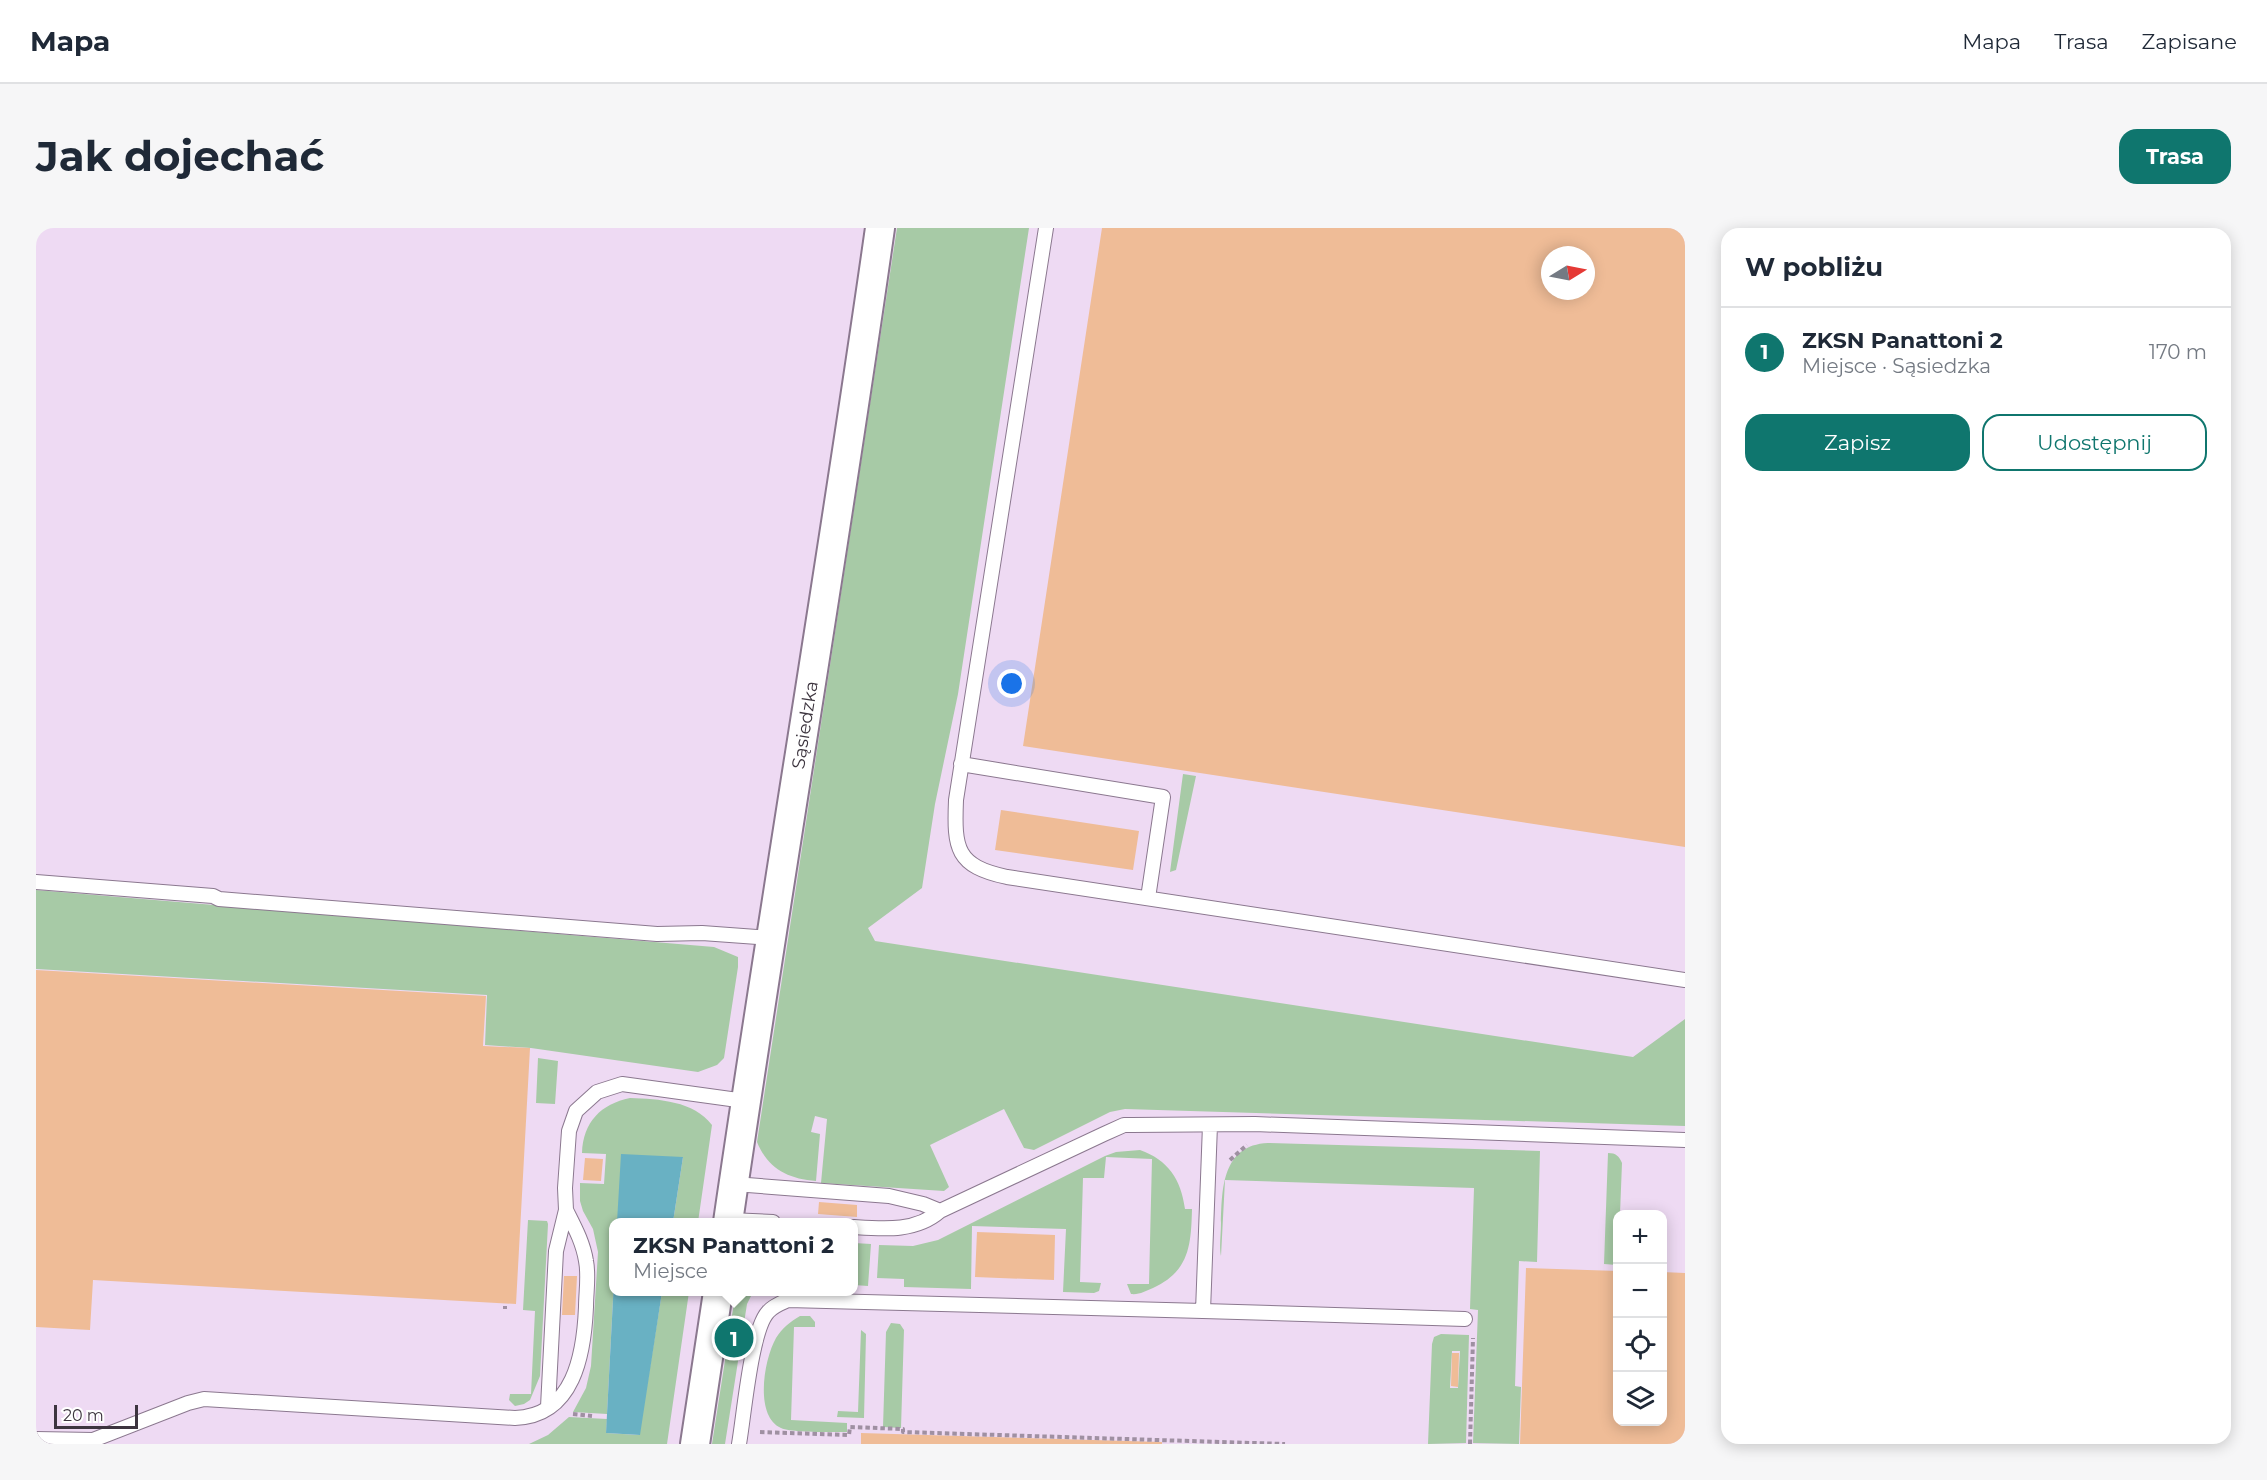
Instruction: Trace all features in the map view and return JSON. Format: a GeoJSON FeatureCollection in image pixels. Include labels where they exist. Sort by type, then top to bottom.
{"type":"FeatureCollection","features":[{"type":"Feature","properties":{"kind":"street","name":"Sąsiedzka"},"geometry":{"type":"LineString","coordinates":[[729,1218],[745,1101],[856,398],[880,228]]}},
{"type":"Feature","properties":{"kind":"street"},"geometry":{"type":"LineString","coordinates":[[694,1444],[717,1296]]}},
{"type":"Feature","properties":{"kind":"lane"},"geometry":{"type":"LineString","coordinates":[[1046,228],[956,800],[957,845],[966,860],[987,873],[1007,877],[1685,981]]}},
{"type":"Feature","properties":{"kind":"lane"},"geometry":{"type":"LineString","coordinates":[[962,764],[1163,797],[1148,898]]}},
{"type":"Feature","properties":{"kind":"lane"},"geometry":{"type":"LineString","coordinates":[[36,882],[657,934],[702,933],[771,938]]}},
{"type":"Feature","properties":{"kind":"lane"},"geometry":{"type":"LineString","coordinates":[[548,1407],[556,1251],[566,1210],[565,1188],[569,1131],[576,1111],[597,1092],[614,1086],[631,1085],[745,1101]]}},
{"type":"Feature","properties":{"kind":"lane"},"geometry":{"type":"LineString","coordinates":[[858,1227],[914,1226],[932,1218],[940,1211],[1124,1125],[1255,1124],[1685,1140]]}},
{"type":"Feature","properties":{"kind":"lane"},"geometry":{"type":"LineString","coordinates":[[1203,1311],[1210,1125]]}},
{"type":"Feature","properties":{"kind":"lane"},"geometry":{"type":"LineString","coordinates":[[734,1184],[889,1196],[923,1204],[940,1211]]}},
{"type":"Feature","properties":{"kind":"lane"},"geometry":{"type":"LineString","coordinates":[[36,1439],[93,1440],[204,1399],[515,1418],[533,1416],[548,1407],[566,1390],[573,1379],[583,1348],[586,1258],[579,1235],[566,1210]]}},
{"type":"Feature","properties":{"kind":"lane"},"geometry":{"type":"LineString","coordinates":[[739,1444],[761,1322],[768,1311],[788,1300],[1465,1319]]}},
{"type":"Feature","properties":{"kind":"path"},"geometry":{"type":"LineString","coordinates":[[1465,1319],[1474,1319],[1470,1444]]}},
{"type":"Feature","properties":{"kind":"path"},"geometry":{"type":"LineString","coordinates":[[760,1432],[849,1436],[850,1427],[903,1429],[903,1432],[1285,1444]]}},
{"type":"Feature","properties":{"kind":"green space"},"geometry":{"type":"Polygon","coordinates":[[[897,228],[1029,228],[958,694],[935,804],[922,888],[868,928],[875,941],[1633,1057],[1685,1019],[1685,1126],[1125,1109],[1110,1112],[1034,1150],[1024,1148],[1004,1109],[930,1145],[949,1187],[944,1191],[821,1183],[827,1119],[815,1116],[811,1132],[820,1134],[816,1181],[788,1175],[773,1166],[757,1142],[897,228]]]}},
{"type":"Feature","properties":{"kind":"green space"},"geometry":{"type":"Polygon","coordinates":[[[1183,774],[1196,776],[1176,870],[1170,872],[1183,774]]]}},
{"type":"Feature","properties":{"kind":"green space"},"geometry":{"type":"Polygon","coordinates":[[[36,890],[714,947],[738,957],[724,1058],[717,1065],[698,1072],[531,1048],[485,1045],[487,995],[36,969],[36,890]]]}},
{"type":"Feature","properties":{"kind":"green space"},"geometry":{"type":"Polygon","coordinates":[[[538,1058],[558,1061],[555,1104],[536,1103],[538,1058]]]}},
{"type":"Feature","properties":{"kind":"green space"},"geometry":{"type":"Polygon","coordinates":[[[630,1098],[675,1103],[696,1111],[712,1125],[699,1218],[674,1218],[683,1157],[621,1218],[609,1218],[609,1296],[613,1296],[607,1414],[573,1412],[586,1388],[591,1366],[598,1252],[593,1229],[580,1201],[580,1183],[604,1184],[606,1154],[582,1153],[583,1142],[596,1116],[610,1105],[630,1098]]]}},
{"type":"Feature","properties":{"kind":"green space"},"geometry":{"type":"Polygon","coordinates":[[[1268,1143],[1540,1151],[1537,1262],[1519,1261],[1515,1386],[1521,1387],[1519,1444],[1473,1443],[1478,1310],[1470,1309],[1474,1188],[1225,1180],[1233,1160],[1241,1152],[1253,1146],[1268,1143]]]}},
{"type":"Feature","properties":{"kind":"green space"},"geometry":{"type":"Polygon","coordinates":[[[1140,1150],[1158,1159],[1172,1172],[1180,1189],[1185,1209],[1192,1209],[1191,1234],[1186,1255],[1175,1273],[1153,1288],[1131,1294],[1127,1284],[1149,1284],[1152,1159],[1106,1157],[1104,1178],[1083,1178],[1080,1282],[1101,1283],[1099,1291],[1094,1293],[1063,1292],[1066,1229],[972,1226],[971,1289],[904,1287],[904,1279],[877,1278],[879,1245],[913,1246],[938,1240],[1105,1156],[1116,1152],[1140,1150]]]}},
{"type":"Feature","properties":{"kind":"green space"},"geometry":{"type":"Polygon","coordinates":[[[1608,1153],[1617,1155],[1622,1163],[1620,1210],[1613,1210],[1613,1265],[1604,1264],[1608,1153]]]}},
{"type":"Feature","properties":{"kind":"green space"},"geometry":{"type":"Polygon","coordinates":[[[1225,1180],[1221,1256],[1221,1210],[1225,1180]]]}},
{"type":"Feature","properties":{"kind":"green space"},"geometry":{"type":"Polygon","coordinates":[[[528,1220],[547,1221],[548,1224],[540,1376],[530,1400],[515,1406],[509,1400],[510,1394],[531,1394],[535,1311],[523,1310],[528,1220]]]}},
{"type":"Feature","properties":{"kind":"green space"},"geometry":{"type":"Polygon","coordinates":[[[858,1243],[871,1244],[868,1286],[858,1285],[858,1243]]]}},
{"type":"Feature","properties":{"kind":"green space"},"geometry":{"type":"Polygon","coordinates":[[[661,1296],[688,1296],[667,1444],[529,1444],[548,1435],[569,1417],[607,1419],[606,1433],[639,1435],[661,1296]]]}},
{"type":"Feature","properties":{"kind":"green space"},"geometry":{"type":"Polygon","coordinates":[[[735,1296],[751,1296],[747,1304],[725,1444],[712,1444],[728,1341],[736,1342],[738,1325],[731,1321],[735,1296]]]}},
{"type":"Feature","properties":{"kind":"green space"},"geometry":{"type":"Polygon","coordinates":[[[800,1316],[810,1316],[815,1322],[815,1327],[794,1327],[791,1420],[847,1423],[847,1432],[787,1430],[773,1422],[767,1412],[764,1400],[765,1373],[772,1347],[781,1331],[800,1316]]]}},
{"type":"Feature","properties":{"kind":"green space"},"geometry":{"type":"Polygon","coordinates":[[[891,1323],[900,1324],[904,1330],[901,1428],[883,1427],[886,1332],[891,1323]]]}},
{"type":"Feature","properties":{"kind":"green space"},"geometry":{"type":"Polygon","coordinates":[[[861,1330],[866,1334],[864,1418],[837,1417],[838,1411],[858,1412],[861,1330]]]}},
{"type":"Feature","properties":{"kind":"green space"},"geometry":{"type":"Polygon","coordinates":[[[1441,1334],[1469,1335],[1466,1443],[1428,1444],[1434,1337],[1441,1334]],[[1452,1351],[1450,1388],[1458,1388],[1460,1351],[1452,1351]]]}},
{"type":"Feature","properties":{"kind":"water"},"geometry":{"type":"Polygon","coordinates":[[[621,1154],[683,1157],[674,1218],[617,1218],[621,1154]]]}},
{"type":"Feature","properties":{"kind":"water"},"geometry":{"type":"Polygon","coordinates":[[[613,1296],[661,1296],[640,1435],[606,1433],[613,1296]]]}},
{"type":"Feature","properties":{"kind":"building"},"geometry":{"type":"Polygon","coordinates":[[[1102,228],[1685,228],[1685,847],[1023,746],[1102,228]]]}},
{"type":"Feature","properties":{"kind":"building"},"geometry":{"type":"Polygon","coordinates":[[[1001,810],[1139,831],[1133,870],[995,850],[1001,810]]]}},
{"type":"Feature","properties":{"kind":"building"},"geometry":{"type":"Polygon","coordinates":[[[36,970],[486,996],[483,1046],[530,1048],[516,1304],[93,1280],[90,1330],[36,1327],[36,970]]]}},
{"type":"Feature","properties":{"kind":"building"},"geometry":{"type":"Polygon","coordinates":[[[585,1158],[603,1159],[601,1181],[583,1180],[585,1158]]]}},
{"type":"Feature","properties":{"kind":"building"},"geometry":{"type":"Polygon","coordinates":[[[819,1202],[857,1205],[857,1217],[818,1214],[819,1202]]]}},
{"type":"Feature","properties":{"kind":"building"},"geometry":{"type":"Polygon","coordinates":[[[977,1232],[1055,1235],[1054,1280],[975,1277],[977,1232]]]}},
{"type":"Feature","properties":{"kind":"building"},"geometry":{"type":"Polygon","coordinates":[[[1526,1268],[1613,1271],[1613,1426],[1667,1426],[1667,1272],[1685,1273],[1685,1444],[1520,1444],[1526,1268]]]}},
{"type":"Feature","properties":{"kind":"building"},"geometry":{"type":"Polygon","coordinates":[[[564,1276],[577,1276],[575,1315],[562,1315],[564,1276]]]}},
{"type":"Feature","properties":{"kind":"building"},"geometry":{"type":"Polygon","coordinates":[[[733,1324],[738,1325],[737,1333],[732,1332],[733,1324]]]}},
{"type":"Feature","properties":{"kind":"building"},"geometry":{"type":"Polygon","coordinates":[[[732,1334],[737,1334],[736,1342],[731,1341],[732,1334]]]}},
{"type":"Feature","properties":{"kind":"building"},"geometry":{"type":"Polygon","coordinates":[[[1452,1353],[1459,1353],[1458,1387],[1451,1386],[1452,1353]]]}},
{"type":"Feature","properties":{"kind":"building"},"geometry":{"type":"Polygon","coordinates":[[[861,1433],[1162,1442],[1162,1444],[861,1444],[861,1433]]]}},
{"type":"Feature","properties":{"kind":"place","name":"ZKSN Panattoni 2"},"geometry":{"type":"Point","coordinates":[734,1338]}}]}
